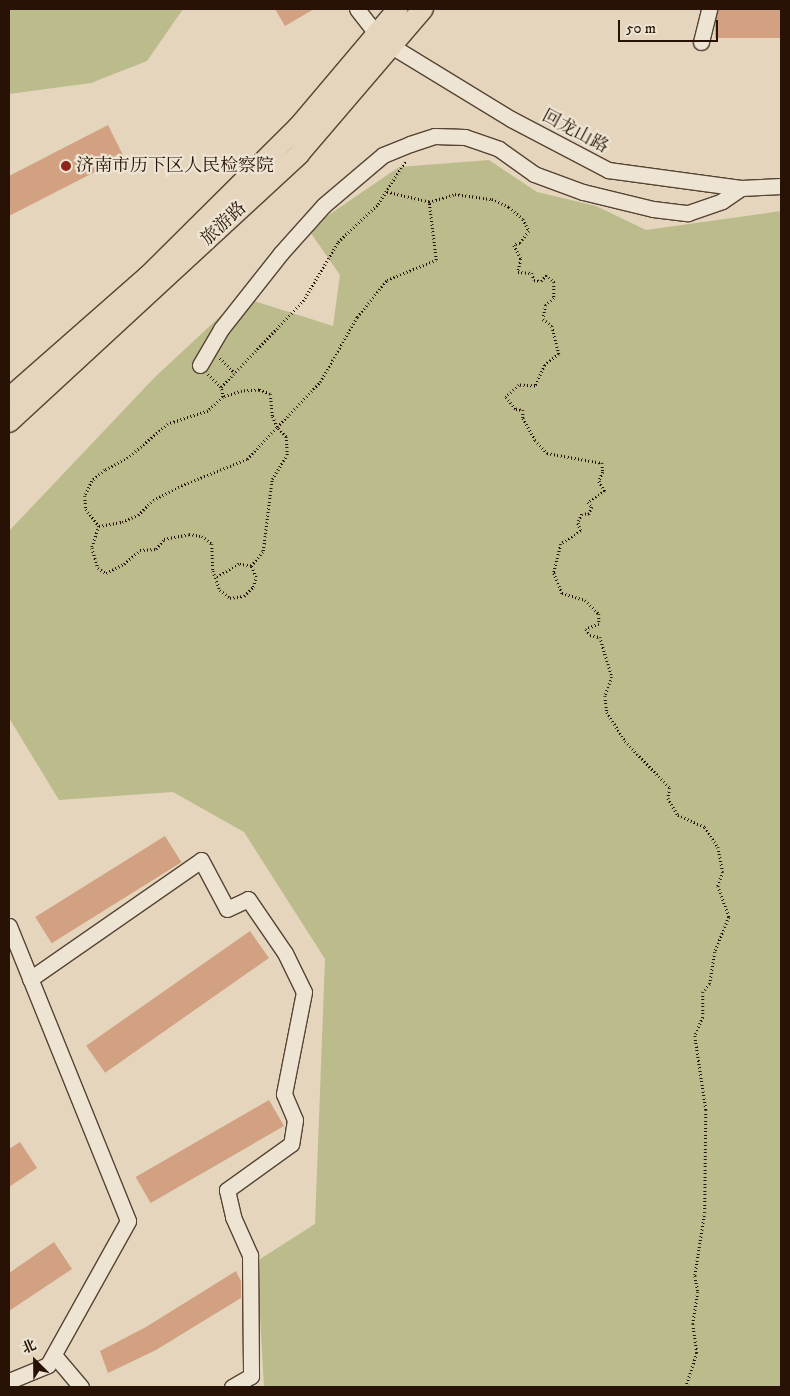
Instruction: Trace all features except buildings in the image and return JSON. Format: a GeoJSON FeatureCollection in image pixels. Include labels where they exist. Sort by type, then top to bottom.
{"type":"FeatureCollection","features":[{"type":"Feature","properties":{"kind":"main road","name":"旅游路"},"geometry":{"type":"LineString","coordinates":[[9,422],[299,154],[385,41],[398,9]]}},
{"type":"Feature","properties":{"kind":"main road","name":"旅游路"},"geometry":{"type":"LineString","coordinates":[[9,398],[148,276],[385,41],[423,9]]}},
{"type":"Feature","properties":{"kind":"street"},"geometry":{"type":"LineString","coordinates":[[357,9],[385,41]]}},
{"type":"Feature","properties":{"kind":"street"},"geometry":{"type":"LineString","coordinates":[[701,42],[709,9]]}},
{"type":"Feature","properties":{"kind":"street","name":"回龙山路"},"geometry":{"type":"LineString","coordinates":[[385,41],[511,119],[608,170],[741,188],[781,186]]}},
{"type":"Feature","properties":{"kind":"street"},"geometry":{"type":"LineString","coordinates":[[200,366],[210,348],[281,253],[324,205],[383,155],[410,144],[435,136],[465,137],[499,149],[534,174],[582,192],[653,209],[688,212],[722,201],[741,188]]}},
{"type":"Feature","properties":{"kind":"street"},"geometry":{"type":"LineString","coordinates":[[30,979],[201,860],[227,909],[248,899],[285,952],[304,992],[284,1094],[295,1120],[291,1144],[227,1190],[233,1217],[250,1254],[251,1376],[232,1387]]}},
{"type":"Feature","properties":{"kind":"street"},"geometry":{"type":"LineString","coordinates":[[9,926],[128,1221],[48,1365],[9,1381]]}},
{"type":"Feature","properties":{"kind":"street"},"geometry":{"type":"LineString","coordinates":[[54,1355],[81,1387]]}},
{"type":"Feature","properties":{"kind":"path"},"geometry":{"type":"LineString","coordinates":[[221,387],[303,301],[338,242],[364,218],[386,192],[409,157],[410,144]]}},
{"type":"Feature","properties":{"kind":"path"},"geometry":{"type":"LineString","coordinates":[[386,192],[429,202],[455,194],[492,199],[509,207],[523,219],[529,231],[520,243],[514,245],[522,259],[518,272],[532,274],[534,280],[541,281],[546,275],[554,282],[554,298],[546,305],[543,319],[552,326],[559,354],[545,365],[535,386],[519,385],[506,397],[516,409],[523,410],[523,418],[535,440],[548,453],[602,463],[603,472],[599,481],[605,490],[588,502],[592,507],[589,514],[582,514],[578,523],[582,532],[561,544],[554,573],[562,593],[585,600],[599,614],[599,624],[586,629],[590,635],[600,637],[612,677],[605,696],[607,712],[625,741],[670,788],[668,798],[678,815],[705,827],[718,846],[723,872],[718,886],[729,917],[715,952],[710,984],[703,992],[703,1017],[695,1036],[706,1110],[705,1212],[694,1276],[698,1292],[693,1324],[697,1353],[686,1387]]}},
{"type":"Feature","properties":{"kind":"path"},"geometry":{"type":"LineString","coordinates":[[99,526],[138,515],[153,500],[178,487],[246,458],[320,382],[358,317],[387,280],[404,270],[436,260],[429,202]]}},
{"type":"Feature","properties":{"kind":"path"},"geometry":{"type":"LineString","coordinates":[[210,348],[234,373]]}},
{"type":"Feature","properties":{"kind":"path"},"geometry":{"type":"LineString","coordinates":[[200,366],[221,387],[224,397]]}},
{"type":"Feature","properties":{"kind":"path"},"geometry":{"type":"LineString","coordinates":[[99,526],[86,509],[85,496],[92,482],[105,470],[128,458],[168,424],[208,411],[224,397],[259,390],[270,394],[272,416],[277,427],[286,437],[287,455],[272,479],[263,551],[251,566]]}},
{"type":"Feature","properties":{"kind":"path"},"geometry":{"type":"LineString","coordinates":[[99,526],[92,548],[98,568],[106,573],[124,564],[140,550],[156,549],[164,538],[189,534],[202,536],[212,544],[214,571],[220,590],[230,598],[244,596],[253,587],[256,577],[251,566]]}},
{"type":"Feature","properties":{"kind":"path"},"geometry":{"type":"LineString","coordinates":[[217,577],[239,564],[251,566]]}},
{"type":"Feature","properties":{"kind":"shaded area"},"geometry":{"type":"Polygon","coordinates":[[[9,9],[183,9],[147,61],[91,83],[9,94],[9,9]]]}},
{"type":"Feature","properties":{"kind":"shaded area"},"geometry":{"type":"Polygon","coordinates":[[[489,160],[537,192],[596,206],[646,230],[781,211],[781,1387],[264,1387],[257,1261],[315,1224],[325,959],[244,832],[173,792],[59,800],[9,718],[9,531],[155,377],[241,297],[333,326],[340,275],[308,229],[399,167],[489,160]]]}},
{"type":"Feature","properties":{"kind":"place","name":"济南市历下区人民检察院"},"geometry":{"type":"Point","coordinates":[66,166]}}]}
